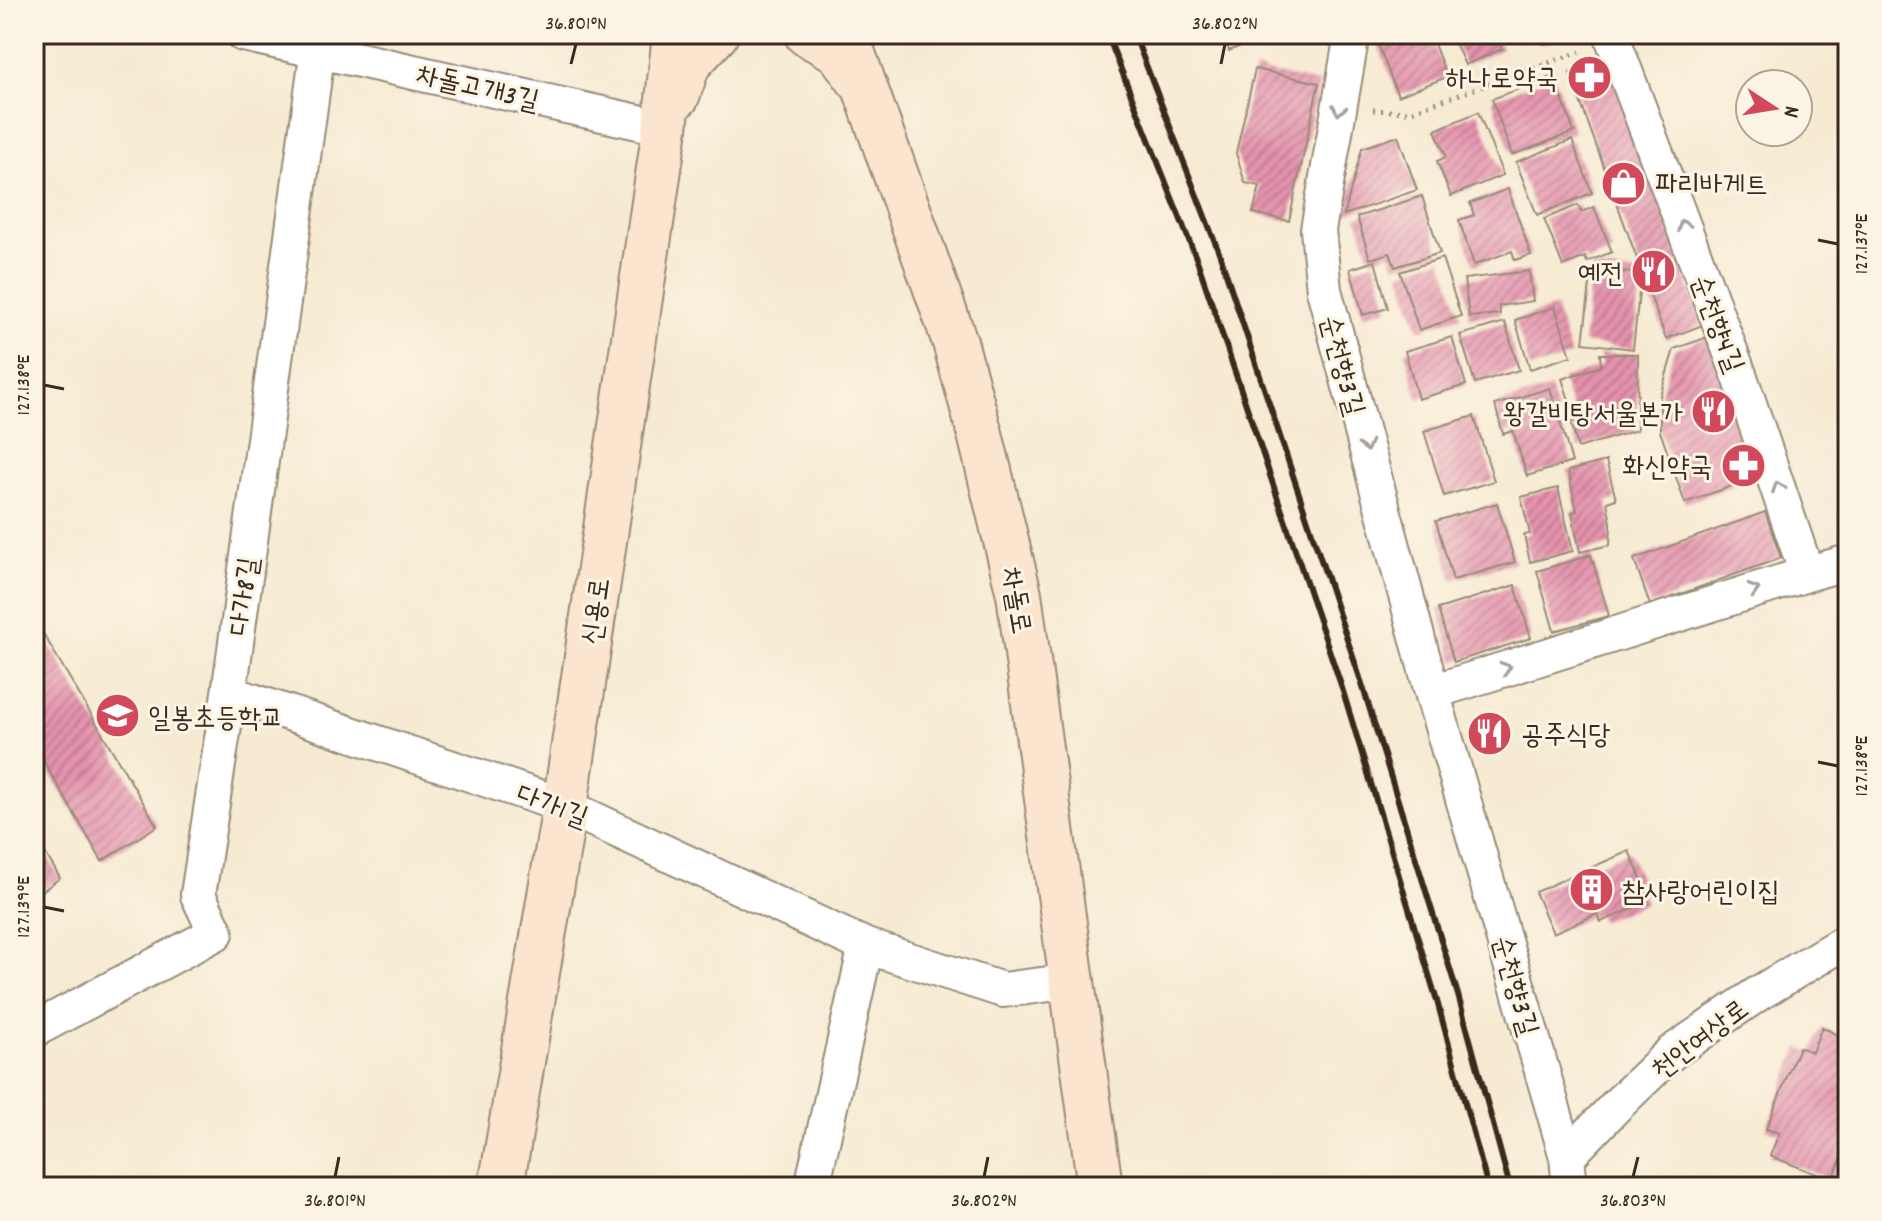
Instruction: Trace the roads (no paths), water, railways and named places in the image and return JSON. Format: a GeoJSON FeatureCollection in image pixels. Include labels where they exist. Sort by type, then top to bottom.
{"type":"FeatureCollection","features":[{"type":"Feature","properties":{"kind":"street","name":"차돌고개3길"},"geometry":{"type":"LineString","coordinates":[[243,34],[318,42],[665,128]]}},
{"type":"Feature","properties":{"kind":"street","name":"신용로"},"geometry":{"type":"LineString","coordinates":[[501,1187],[565,806],[665,128],[675,34]]}},
{"type":"Feature","properties":{"kind":"street"},"geometry":{"type":"LineString","coordinates":[[665,128],[688,64],[716,34]]}},
{"type":"Feature","properties":{"kind":"street"},"geometry":{"type":"LineString","coordinates":[[807,34],[838,51],[867,92]]}},
{"type":"Feature","properties":{"kind":"street","name":"차돌로"},"geometry":{"type":"LineString","coordinates":[[846,34],[955,342],[1019,594],[1100,1187]]}},
{"type":"Feature","properties":{"kind":"street","name":"순천향3길"},"geometry":{"type":"LineString","coordinates":[[1346,34],[1350,46],[1318,230],[1324,290],[1432,692],[1569,1172]]}},
{"type":"Feature","properties":{"kind":"street","name":"순천향4길"},"geometry":{"type":"LineString","coordinates":[[1611,34],[1740,377],[1807,574]]}},
{"type":"Feature","properties":{"kind":"street","name":"다가8길"},"geometry":{"type":"LineString","coordinates":[[34,1030],[216,933],[198,895],[229,693],[318,42]]}},
{"type":"Feature","properties":{"kind":"street"},"geometry":{"type":"LineString","coordinates":[[1432,692],[1848,562]]}},
{"type":"Feature","properties":{"kind":"street","name":"다가1길"},"geometry":{"type":"LineString","coordinates":[[229,693],[565,806],[866,946],[1003,990],[1073,981]]}},
{"type":"Feature","properties":{"kind":"street","name":"천안여상로"},"geometry":{"type":"LineString","coordinates":[[1569,1172],[1618,1104],[1671,1053],[1759,993],[1848,940]]}},
{"type":"Feature","properties":{"kind":"street"},"geometry":{"type":"LineString","coordinates":[[812,1187],[866,946]]}},
{"type":"Feature","properties":{"kind":"railway"},"geometry":{"type":"LineString","coordinates":[[1107,34],[1198,263],[1342,688],[1437,1001],[1488,1187]]}},
{"type":"Feature","properties":{"kind":"railway"},"geometry":{"type":"LineString","coordinates":[[1134,34],[1220,255],[1362,684],[1458,995],[1510,1187]]}},
{"type":"Feature","properties":{"kind":"place","name":"하나로약국"},"geometry":{"type":"Point","coordinates":[1589,77]}},
{"type":"Feature","properties":{"kind":"place","name":"파리바게트"},"geometry":{"type":"Point","coordinates":[1624,183]}},
{"type":"Feature","properties":{"kind":"place","name":"예전"},"geometry":{"type":"Point","coordinates":[1654,272]}},
{"type":"Feature","properties":{"kind":"place","name":"왕갈비탕서울본가"},"geometry":{"type":"Point","coordinates":[1714,412]}},
{"type":"Feature","properties":{"kind":"place","name":"화신약국"},"geometry":{"type":"Point","coordinates":[1743,465]}},
{"type":"Feature","properties":{"kind":"place","name":"일봉초등학교"},"geometry":{"type":"Point","coordinates":[117,716]}},
{"type":"Feature","properties":{"kind":"place","name":"공주식당"},"geometry":{"type":"Point","coordinates":[1490,733]}},
{"type":"Feature","properties":{"kind":"place","name":"참사랑어린이집"},"geometry":{"type":"Point","coordinates":[1591,890]}}]}
